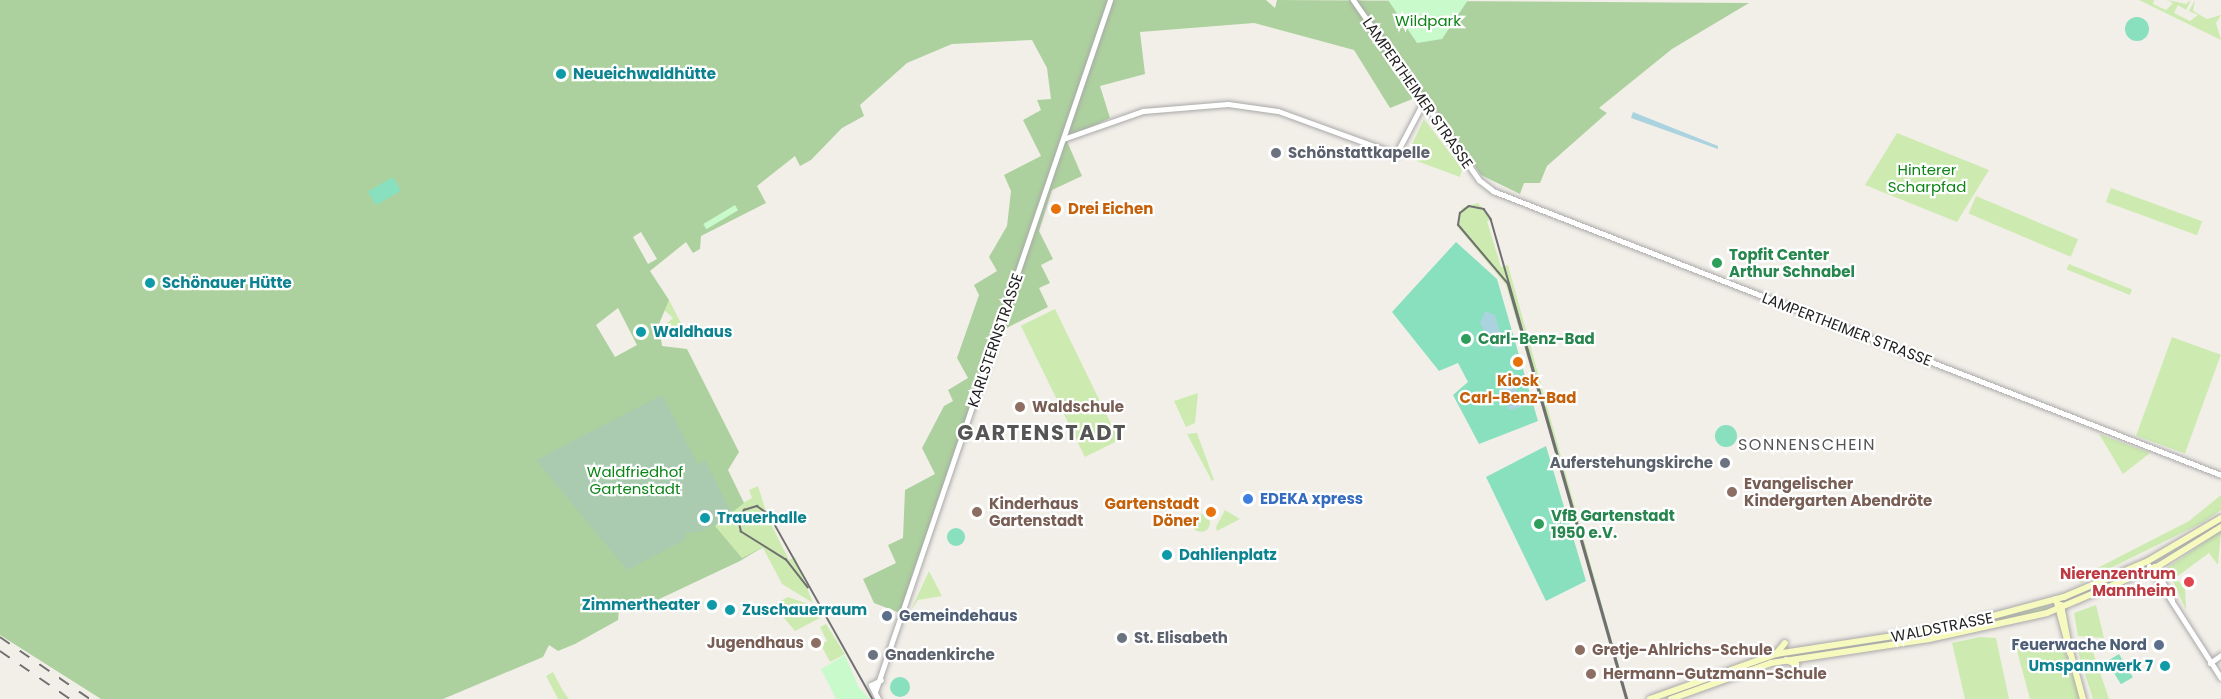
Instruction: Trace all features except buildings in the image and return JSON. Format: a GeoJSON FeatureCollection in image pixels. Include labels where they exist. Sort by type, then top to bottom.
{"type":"FeatureCollection","features":[{"type":"Feature","properties":{"kind":"main road","name":"WALDSTRASSE"},"geometry":{"type":"LineString","coordinates":[[1650,699],[1776,654],[1952,627],[2056,599],[2148,561],[2221,518]]}},
{"type":"Feature","properties":{"kind":"main road","name":"WALDSTRASSE"},"geometry":{"type":"LineString","coordinates":[[1671,699],[1785,660],[1929,639],[2059,609],[2153,569],[2221,527]]}},
{"type":"Feature","properties":{"kind":"main road"},"geometry":{"type":"LineString","coordinates":[[2056,599],[2083,697]]}},
{"type":"Feature","properties":{"kind":"main road"},"geometry":{"type":"LineString","coordinates":[[1776,654],[1785,643]]}},
{"type":"Feature","properties":{"kind":"main road"},"geometry":{"type":"LineString","coordinates":[[1785,660],[1796,664]]}},
{"type":"Feature","properties":{"kind":"main road"},"geometry":{"type":"LineString","coordinates":[[1676,689],[1679,682]]}},
{"type":"Feature","properties":{"kind":"street","name":"KARLSTERNSTRASSE"},"geometry":{"type":"LineString","coordinates":[[874,692],[881,680],[1110,0]]}},
{"type":"Feature","properties":{"kind":"street","name":"LAMPERTHEIMER STRASSE"},"geometry":{"type":"LineString","coordinates":[[1353,0],[1479,180],[1493,191],[2221,476]]}},
{"type":"Feature","properties":{"kind":"street"},"geometry":{"type":"LineString","coordinates":[[1063,139],[1143,111],[1228,104],[1278,111],[1396,154],[1424,101]]}},
{"type":"Feature","properties":{"kind":"street"},"geometry":{"type":"LineString","coordinates":[[2148,561],[2180,616],[2221,678]]}},
{"type":"Feature","properties":{"kind":"street"},"geometry":{"type":"LineString","coordinates":[[2210,663],[2221,655]]}},
{"type":"Feature","properties":{"kind":"street"},"geometry":{"type":"LineString","coordinates":[[878,699],[871,685],[881,680]]}},
{"type":"Feature","properties":{"kind":"green space"},"geometry":{"type":"Polygon","coordinates":[[[0,0],[1266,0],[1275,8],[1277,0],[1749,3],[1672,49],[1599,108],[1607,113],[1547,166],[1540,183],[1524,183],[1520,194],[1481,175],[1425,94],[1390,108],[1354,50],[1254,23],[1140,32],[1145,74],[1100,86],[1110,118],[1066,139],[1082,176],[1052,190],[1039,231],[1053,259],[1041,265],[1050,283],[1039,288],[1048,307],[995,334],[900,613],[874,603],[863,579],[896,563],[888,545],[903,538],[905,490],[935,474],[922,448],[944,406],[953,401],[948,390],[968,378],[957,358],[979,295],[974,285],[997,271],[989,257],[1007,226],[1011,191],[1004,175],[1041,156],[1023,120],[1041,110],[1037,100],[1051,99],[1047,68],[1032,40],[952,44],[907,63],[860,105],[864,116],[842,128],[811,160],[800,166],[795,156],[757,186],[766,203],[701,236],[700,249],[693,253],[686,242],[650,271],[669,300],[659,324],[662,346],[687,349],[739,452],[728,470],[744,503],[715,526],[742,558],[763,547],[740,561],[636,610],[629,605],[619,610],[618,620],[575,644],[558,651],[549,645],[543,657],[443,699],[101,699],[0,635],[0,0]],[[641,232],[633,237],[648,264],[657,259],[641,232]],[[618,308],[596,325],[615,357],[637,345],[618,308]]]}},
{"type":"Feature","properties":{"kind":"green space","name":"Wildpark"},"geometry":{"type":"Polygon","coordinates":[[[1388,0],[1468,0],[1442,39],[1417,43],[1388,0]]]}},
{"type":"Feature","properties":{"kind":"green space"},"geometry":{"type":"Polygon","coordinates":[[[2139,0],[2154,0],[2153,4],[2166,10],[2173,3],[2167,0],[2186,4],[2191,0],[2186,10],[2178,5],[2174,13],[2190,21],[2198,15],[2189,11],[2195,0],[2193,11],[2207,19],[2221,15],[2216,23],[2221,40],[2139,0]]]}},
{"type":"Feature","properties":{"kind":"green space"},"geometry":{"type":"Polygon","coordinates":[[[2137,17],[2142,18],[2148,24],[2148,34],[2142,40],[2137,41],[2132,40],[2126,34],[2125,29],[2126,24],[2132,18],[2137,17]]]}},
{"type":"Feature","properties":{"kind":"green space"},"geometry":{"type":"Polygon","coordinates":[[[1424,119],[1462,169],[1460,177],[1406,157],[1424,119]]]}},
{"type":"Feature","properties":{"kind":"green space","name":"Hinterer Scharpfad"},"geometry":{"type":"Polygon","coordinates":[[[1897,133],[1989,170],[1957,222],[1865,185],[1897,133]]]}},
{"type":"Feature","properties":{"kind":"green space"},"geometry":{"type":"Polygon","coordinates":[[[393,177],[401,191],[376,205],[368,192],[393,177]]]}},
{"type":"Feature","properties":{"kind":"green space"},"geometry":{"type":"Polygon","coordinates":[[[2111,188],[2202,221],[2197,235],[2106,202],[2111,188]]]}},
{"type":"Feature","properties":{"kind":"green space"},"geometry":{"type":"Polygon","coordinates":[[[1976,196],[2078,239],[2071,257],[1969,213],[1976,196]]]}},
{"type":"Feature","properties":{"kind":"green space"},"geometry":{"type":"Polygon","coordinates":[[[1478,203],[1492,220],[1487,221],[1501,267],[1508,265],[1628,699],[1506,285],[1457,226],[1462,208],[1478,203]]]}},
{"type":"Feature","properties":{"kind":"green space"},"geometry":{"type":"Polygon","coordinates":[[[735,205],[738,210],[706,229],[703,224],[735,205]]]}},
{"type":"Feature","properties":{"kind":"green space","name":"Carl-Benz-Bad"},"geometry":{"type":"Polygon","coordinates":[[[1456,242],[1497,279],[1538,421],[1479,444],[1453,395],[1468,382],[1458,363],[1439,371],[1392,312],[1456,242]]]}},
{"type":"Feature","properties":{"kind":"green space"},"geometry":{"type":"Polygon","coordinates":[[[2069,264],[2132,289],[2130,295],[2067,270],[2069,264]]]}},
{"type":"Feature","properties":{"kind":"green space"},"geometry":{"type":"Polygon","coordinates":[[[669,300],[686,333],[672,329],[666,337],[664,326],[673,318],[663,309],[669,300]]]}},
{"type":"Feature","properties":{"kind":"green space"},"geometry":{"type":"Polygon","coordinates":[[[1055,309],[1119,440],[1085,457],[1021,326],[1055,309]]]}},
{"type":"Feature","properties":{"kind":"green space"},"geometry":{"type":"Polygon","coordinates":[[[2172,337],[2221,355],[2185,453],[2136,436],[2172,337]]]}},
{"type":"Feature","properties":{"kind":"green space"},"geometry":{"type":"Polygon","coordinates":[[[1198,393],[1195,423],[1186,427],[1174,401],[1198,393]]]}},
{"type":"Feature","properties":{"kind":"green space","name":"Waldfriedhof Gartenstadt"},"geometry":{"type":"Polygon","coordinates":[[[662,395],[698,464],[705,460],[733,515],[699,532],[687,532],[683,541],[627,570],[536,460],[662,395]]]}},
{"type":"Feature","properties":{"kind":"green space"},"geometry":{"type":"Polygon","coordinates":[[[1726,425],[1734,428],[1737,436],[1734,444],[1726,447],[1718,444],[1715,436],[1718,428],[1726,425]]]}},
{"type":"Feature","properties":{"kind":"green space"},"geometry":{"type":"Polygon","coordinates":[[[1197,433],[1214,480],[1212,481],[1187,434],[1197,433]]]}},
{"type":"Feature","properties":{"kind":"green space"},"geometry":{"type":"Polygon","coordinates":[[[2099,434],[2150,453],[2123,474],[2099,434]]]}},
{"type":"Feature","properties":{"kind":"green space","name":"VfB Gartenstadt 1950 e.V."},"geometry":{"type":"Polygon","coordinates":[[[1546,446],[1586,581],[1546,601],[1486,477],[1546,446]]]}},
{"type":"Feature","properties":{"kind":"green space"},"geometry":{"type":"Polygon","coordinates":[[[758,486],[768,518],[789,560],[795,557],[813,603],[782,584],[763,548],[742,558],[718,535],[714,526],[734,516],[731,509],[752,498],[749,490],[758,486]]]}},
{"type":"Feature","properties":{"kind":"green space"},"geometry":{"type":"Polygon","coordinates":[[[2221,495],[2221,510],[2202,523],[2080,583],[2078,578],[2189,521],[2221,495]]]}},
{"type":"Feature","properties":{"kind":"green space"},"geometry":{"type":"Polygon","coordinates":[[[1225,510],[1240,519],[1217,531],[1216,527],[1225,510]]]}},
{"type":"Feature","properties":{"kind":"green space"},"geometry":{"type":"Polygon","coordinates":[[[1197,514],[1205,514],[1210,519],[1208,530],[1197,532],[1192,527],[1192,519],[1197,514]]]}},
{"type":"Feature","properties":{"kind":"green space"},"geometry":{"type":"Polygon","coordinates":[[[956,528],[962,531],[965,537],[962,543],[956,546],[950,543],[947,537],[950,531],[956,528]]]}},
{"type":"Feature","properties":{"kind":"green space"},"geometry":{"type":"Polygon","coordinates":[[[2221,531],[2218,565],[2209,553],[2175,578],[2185,587],[2186,610],[2167,568],[2221,531]]]}},
{"type":"Feature","properties":{"kind":"green space"},"geometry":{"type":"Polygon","coordinates":[[[929,571],[942,596],[918,600],[911,610],[929,571]]]}},
{"type":"Feature","properties":{"kind":"green space"},"geometry":{"type":"Polygon","coordinates":[[[788,597],[814,606],[820,618],[795,631],[773,605],[788,597]]]}},
{"type":"Feature","properties":{"kind":"green space"},"geometry":{"type":"Polygon","coordinates":[[[2048,605],[2051,609],[2035,614],[1929,636],[1809,654],[1952,630],[2048,605]]]}},
{"type":"Feature","properties":{"kind":"green space"},"geometry":{"type":"Polygon","coordinates":[[[2096,605],[2104,638],[2078,636],[2074,613],[2096,605]]]}},
{"type":"Feature","properties":{"kind":"green space"},"geometry":{"type":"Polygon","coordinates":[[[826,624],[845,654],[830,662],[821,645],[827,641],[820,627],[826,624]]]}},
{"type":"Feature","properties":{"kind":"green space"},"geometry":{"type":"Polygon","coordinates":[[[1980,637],[1996,638],[2009,699],[1965,699],[1952,643],[1980,637]]]}},
{"type":"Feature","properties":{"kind":"green space"},"geometry":{"type":"Polygon","coordinates":[[[2014,640],[2063,645],[2080,699],[2030,699],[2014,640]]]}},
{"type":"Feature","properties":{"kind":"green space"},"geometry":{"type":"Polygon","coordinates":[[[2076,645],[2091,646],[2109,699],[2093,699],[2076,645]]]}},
{"type":"Feature","properties":{"kind":"green space"},"geometry":{"type":"Polygon","coordinates":[[[2119,654],[2133,677],[2121,684],[2107,661],[2119,654]]]}},
{"type":"Feature","properties":{"kind":"green space"},"geometry":{"type":"Polygon","coordinates":[[[845,655],[858,686],[869,699],[836,699],[821,669],[845,655]]]}},
{"type":"Feature","properties":{"kind":"green space"},"geometry":{"type":"Polygon","coordinates":[[[553,672],[569,699],[558,699],[546,676],[553,672]]]}},
{"type":"Feature","properties":{"kind":"green space"},"geometry":{"type":"Polygon","coordinates":[[[900,677],[907,680],[910,687],[907,694],[900,697],[893,694],[890,687],[893,680],[900,677]]]}},
{"type":"Feature","properties":{"kind":"water"},"geometry":{"type":"Polygon","coordinates":[[[1633,112],[1718,146],[1718,149],[1631,118],[1633,112]]]}},
{"type":"Feature","properties":{"kind":"water"},"geometry":{"type":"Polygon","coordinates":[[[1485,311],[1495,315],[1504,346],[1495,349],[1480,323],[1485,311]]]}},
{"type":"Feature","properties":{"kind":"water"},"geometry":{"type":"Polygon","coordinates":[[[1513,377],[1521,407],[1508,410],[1500,380],[1513,377]]]}},
{"type":"Feature","properties":{"kind":"tram line"},"geometry":{"type":"LineString","coordinates":[[1626,699],[1508,284],[1458,225],[1460,213],[1469,206],[1484,209],[1491,219],[1628,699]]}},
{"type":"Feature","properties":{"kind":"tram line"},"geometry":{"type":"LineString","coordinates":[[808,588],[786,560],[741,532],[738,519],[744,510],[757,506],[769,514],[873,699]]}},
{"type":"Feature","properties":{"kind":"railway"},"geometry":{"type":"LineString","coordinates":[[0,637],[90,699]]}},
{"type":"Feature","properties":{"kind":"railway"},"geometry":{"type":"LineString","coordinates":[[0,651],[70,699]]}},
{"type":"Feature","properties":{"kind":"place","name":"Neueichwaldhütte"},"geometry":{"type":"Point","coordinates":[561,74]}},
{"type":"Feature","properties":{"kind":"place","name":"Schönstattkapelle"},"geometry":{"type":"Point","coordinates":[1276,153]}},
{"type":"Feature","properties":{"kind":"place","name":"Drei Eichen"},"geometry":{"type":"Point","coordinates":[1056,209]}},
{"type":"Feature","properties":{"kind":"place","name":"Topfit Center Arthur Schnabel"},"geometry":{"type":"Point","coordinates":[1717,263]}},
{"type":"Feature","properties":{"kind":"place","name":"Schönauer Hütte"},"geometry":{"type":"Point","coordinates":[150,283]}},
{"type":"Feature","properties":{"kind":"place","name":"Waldhaus"},"geometry":{"type":"Point","coordinates":[641,332]}},
{"type":"Feature","properties":{"kind":"place","name":"Carl-Benz-Bad"},"geometry":{"type":"Point","coordinates":[1466,339]}},
{"type":"Feature","properties":{"kind":"place","name":"Kiosk Carl-Benz-Bad"},"geometry":{"type":"Point","coordinates":[1518,362]}},
{"type":"Feature","properties":{"kind":"place","name":"Waldschule"},"geometry":{"type":"Point","coordinates":[1020,407]}},
{"type":"Feature","properties":{"kind":"place","name":"Auferstehungskirche"},"geometry":{"type":"Point","coordinates":[1725,463]}},
{"type":"Feature","properties":{"kind":"place","name":"Evangelischer Kindergarten Abendröte"},"geometry":{"type":"Point","coordinates":[1732,492]}},
{"type":"Feature","properties":{"kind":"place","name":"EDEKA xpress"},"geometry":{"type":"Point","coordinates":[1248,499]}},
{"type":"Feature","properties":{"kind":"place","name":"Kinderhaus Gartenstadt"},"geometry":{"type":"Point","coordinates":[977,512]}},
{"type":"Feature","properties":{"kind":"place","name":"Gartenstadt Döner"},"geometry":{"type":"Point","coordinates":[1211,512]}},
{"type":"Feature","properties":{"kind":"place","name":"Trauerhalle"},"geometry":{"type":"Point","coordinates":[705,518]}},
{"type":"Feature","properties":{"kind":"place","name":"VfB Gartenstadt 1950 e.V."},"geometry":{"type":"Point","coordinates":[1539,524]}},
{"type":"Feature","properties":{"kind":"place","name":"Dahlienplatz"},"geometry":{"type":"Point","coordinates":[1167,555]}},
{"type":"Feature","properties":{"kind":"place","name":"Nierenzentrum Mannheim"},"geometry":{"type":"Point","coordinates":[2189,582]}},
{"type":"Feature","properties":{"kind":"place","name":"Zimmertheater"},"geometry":{"type":"Point","coordinates":[712,605]}},
{"type":"Feature","properties":{"kind":"place","name":"Zuschauerraum"},"geometry":{"type":"Point","coordinates":[730,610]}},
{"type":"Feature","properties":{"kind":"place","name":"Gemeindehaus"},"geometry":{"type":"Point","coordinates":[887,616]}},
{"type":"Feature","properties":{"kind":"place","name":"St. Elisabeth"},"geometry":{"type":"Point","coordinates":[1122,638]}},
{"type":"Feature","properties":{"kind":"place","name":"Jugendhaus"},"geometry":{"type":"Point","coordinates":[816,643]}},
{"type":"Feature","properties":{"kind":"place","name":"Feuerwache Nord"},"geometry":{"type":"Point","coordinates":[2159,645]}},
{"type":"Feature","properties":{"kind":"place","name":"Gretje-Ahlrichs-Schule"},"geometry":{"type":"Point","coordinates":[1580,650]}},
{"type":"Feature","properties":{"kind":"place","name":"Gnadenkirche"},"geometry":{"type":"Point","coordinates":[873,655]}},
{"type":"Feature","properties":{"kind":"place","name":"Umspannwerk 7"},"geometry":{"type":"Point","coordinates":[2165,666]}},
{"type":"Feature","properties":{"kind":"place","name":"Hermann-Gutzmann-Schule"},"geometry":{"type":"Point","coordinates":[1591,674]}},
{"type":"Feature","properties":{"kind":"district","name":"GARTENSTADT"},"geometry":{"type":"Point","coordinates":[1042,433]}},
{"type":"Feature","properties":{"kind":"district","name":"SONNENSCHEIN"},"geometry":{"type":"Point","coordinates":[1807,445]}}]}
